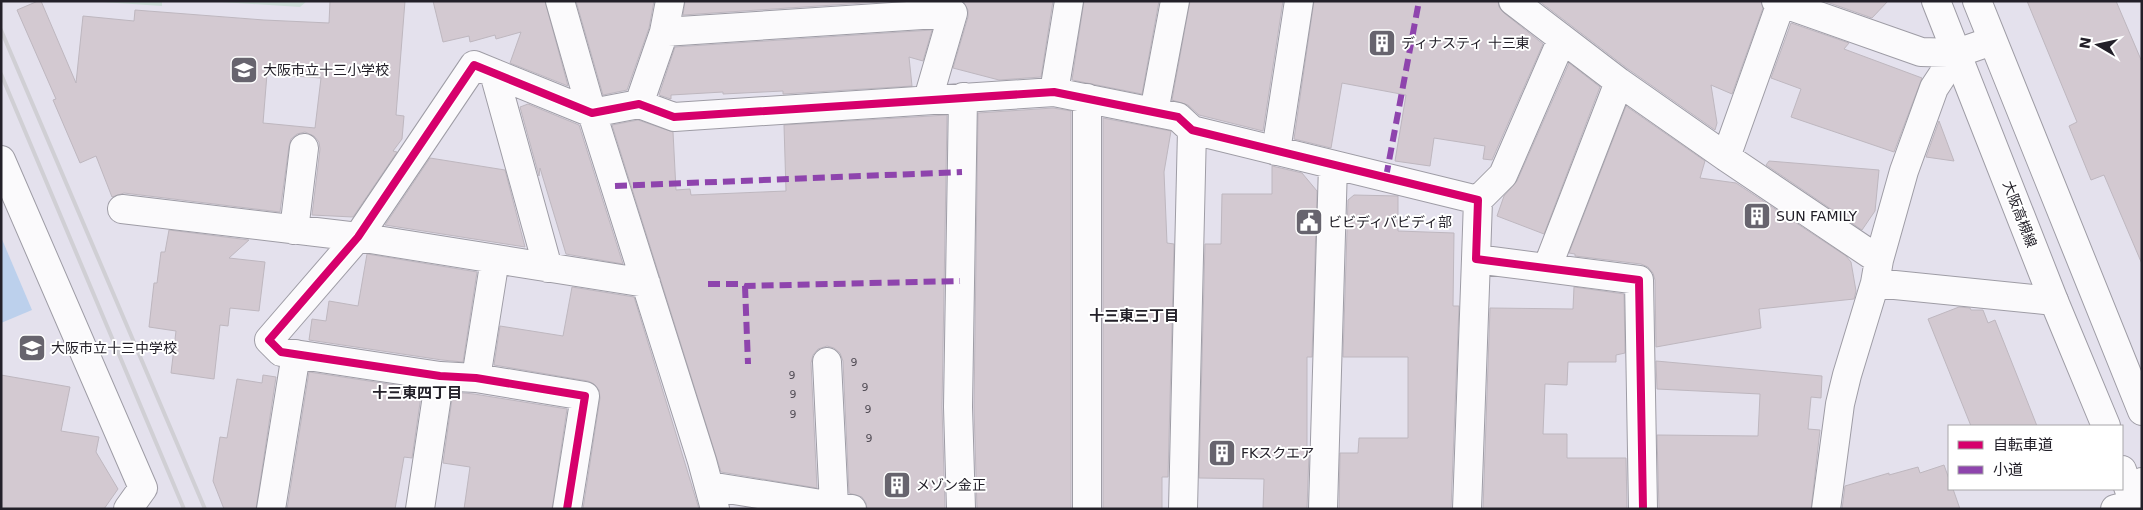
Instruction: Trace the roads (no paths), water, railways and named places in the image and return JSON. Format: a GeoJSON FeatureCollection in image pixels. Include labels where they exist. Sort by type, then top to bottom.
{"type":"FeatureCollection","features":[{"type":"Feature","properties":{"kind":"street"},"geometry":{"type":"LineString","coordinates":[[560,1],[592,113],[712,497],[843,507],[827,362]]}},
{"type":"Feature","properties":{"kind":"street"},"geometry":{"type":"LineString","coordinates":[[639,104],[664,32],[670,1]]}},
{"type":"Feature","properties":{"kind":"street"},"geometry":{"type":"LineString","coordinates":[[1054,92],[1069,1]]}},
{"type":"Feature","properties":{"kind":"street"},"geometry":{"type":"LineString","coordinates":[[1154,112],[1175,1]]}},
{"type":"Feature","properties":{"kind":"street"},"geometry":{"type":"LineString","coordinates":[[1276,151],[1299,1]]}},
{"type":"Feature","properties":{"kind":"street"},"geometry":{"type":"LineString","coordinates":[[1513,1],[1619,82],[1726,157],[1877,271],[2054,301]]}},
{"type":"Feature","properties":{"kind":"street","name":"大阪高槻線"},"geometry":{"type":"LineString","coordinates":[[1936,1],[2054,301],[2106,425]]}},
{"type":"Feature","properties":{"kind":"street"},"geometry":{"type":"LineString","coordinates":[[1977,1],[2142,411]]}},
{"type":"Feature","properties":{"kind":"street"},"geometry":{"type":"LineString","coordinates":[[1726,157],[1779,2],[1922,52],[1957,53],[1992,41]]}},
{"type":"Feature","properties":{"kind":"street"},"geometry":{"type":"LineString","coordinates":[[664,32],[953,13],[928,99]]}},
{"type":"Feature","properties":{"kind":"street"},"geometry":{"type":"LineString","coordinates":[[1467,509],[1478,200],[1503,175],[1562,38]]}},
{"type":"Feature","properties":{"kind":"street"},"geometry":{"type":"LineString","coordinates":[[1826,509],[1840,404],[1904,171],[1934,88],[1957,53]]}},
{"type":"Feature","properties":{"kind":"street"},"geometry":{"type":"LineString","coordinates":[[567,509],[585,396],[476,378],[440,376],[281,352],[269,340],[358,237],[474,65],[592,113],[639,104],[674,117],[1054,92],[1178,117],[1192,130],[1478,200]]}},
{"type":"Feature","properties":{"kind":"street"},"geometry":{"type":"LineString","coordinates":[[494,73],[548,268]]}},
{"type":"Feature","properties":{"kind":"street"},"geometry":{"type":"LineString","coordinates":[[1547,268],[1619,82]]}},
{"type":"Feature","properties":{"kind":"street"},"geometry":{"type":"LineString","coordinates":[[961,509],[958,407],[963,97]]}},
{"type":"Feature","properties":{"kind":"street"},"geometry":{"type":"LineString","coordinates":[[1087,98],[1087,509]]}},
{"type":"Feature","properties":{"kind":"street"},"geometry":{"type":"LineString","coordinates":[[1183,509],[1192,130]]}},
{"type":"Feature","properties":{"kind":"street"},"geometry":{"type":"LineString","coordinates":[[294,230],[304,148]]}},
{"type":"Feature","properties":{"kind":"street"},"geometry":{"type":"LineString","coordinates":[[1,160],[143,488],[128,509]]}},
{"type":"Feature","properties":{"kind":"street"},"geometry":{"type":"LineString","coordinates":[[1322,509],[1333,165]]}},
{"type":"Feature","properties":{"kind":"street"},"geometry":{"type":"LineString","coordinates":[[122,209],[358,237],[646,283]]}},
{"type":"Feature","properties":{"kind":"street"},"geometry":{"type":"LineString","coordinates":[[476,378],[495,259]]}},
{"type":"Feature","properties":{"kind":"street"},"geometry":{"type":"LineString","coordinates":[[1476,259],[1639,280],[1643,509]]}},
{"type":"Feature","properties":{"kind":"street"},"geometry":{"type":"LineString","coordinates":[[271,509],[296,354]]}},
{"type":"Feature","properties":{"kind":"street"},"geometry":{"type":"LineString","coordinates":[[420,509],[440,376]]}},
{"type":"Feature","properties":{"kind":"street"},"geometry":{"type":"LineString","coordinates":[[2123,473],[2132,501]]}},
{"type":"Feature","properties":{"kind":"water"},"geometry":{"type":"Polygon","coordinates":[[[1,237],[32,310],[1,323],[1,237]]]}},
{"type":"Feature","properties":{"kind":"railway"},"geometry":{"type":"LineString","coordinates":[[1,30],[205,509]]}},
{"type":"Feature","properties":{"kind":"railway"},"geometry":{"type":"LineString","coordinates":[[1,74],[184,509]]}},
{"type":"Feature","properties":{"kind":"place","name":"ディナスティ 十三東"},"geometry":{"type":"Point","coordinates":[1382,43]}},
{"type":"Feature","properties":{"kind":"place","name":"大阪市立十三小学校"},"geometry":{"type":"Point","coordinates":[244,70]}},
{"type":"Feature","properties":{"kind":"place","name":"SUN FAMILY"},"geometry":{"type":"Point","coordinates":[1757,216]}},
{"type":"Feature","properties":{"kind":"place","name":"ビビディバビディ部"},"geometry":{"type":"Point","coordinates":[1309,222]}},
{"type":"Feature","properties":{"kind":"place","name":"大阪市立十三中学校"},"geometry":{"type":"Point","coordinates":[32,348]}},
{"type":"Feature","properties":{"kind":"place","name":"FKスクエア"},"geometry":{"type":"Point","coordinates":[1222,453]}},
{"type":"Feature","properties":{"kind":"place","name":"メゾン金正"},"geometry":{"type":"Point","coordinates":[897,485]}},
{"type":"Feature","properties":{"kind":"district","name":"十三東三丁目"},"geometry":{"type":"Point","coordinates":[1134,316]}},
{"type":"Feature","properties":{"kind":"district","name":"十三東四丁目"},"geometry":{"type":"Point","coordinates":[417,393]}}]}
